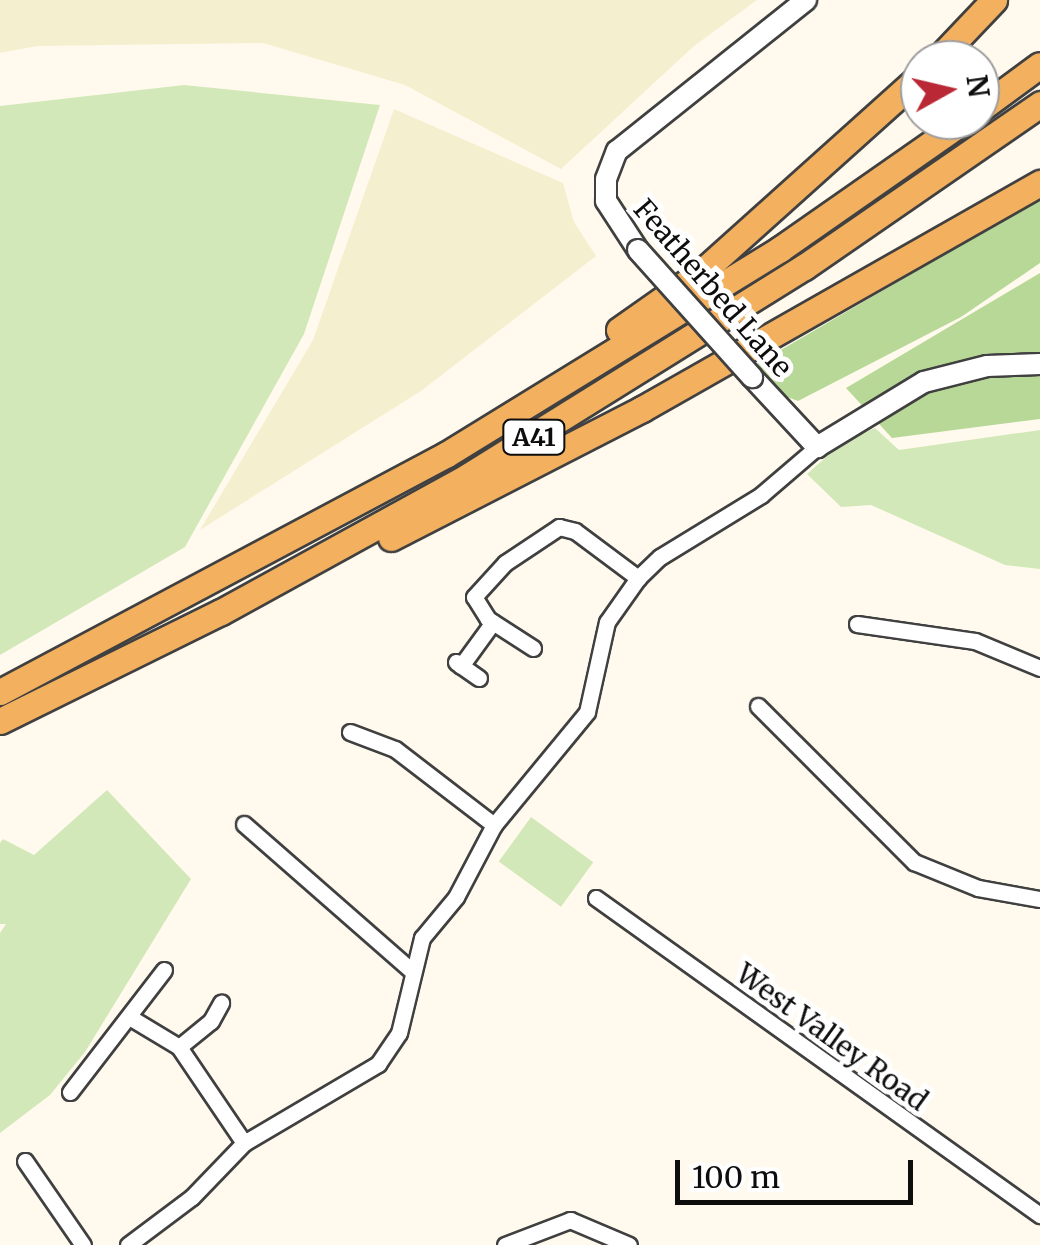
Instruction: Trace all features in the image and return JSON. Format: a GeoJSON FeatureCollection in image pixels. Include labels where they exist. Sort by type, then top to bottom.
{"type":"FeatureCollection","features":[{"type":"Feature","properties":{"kind":"highway"},"geometry":{"type":"LineString","coordinates":[[955,40],[994,0]]}},
{"type":"Feature","properties":{"kind":"highway"},"geometry":{"type":"LineString","coordinates":[[1000,94],[1040,65]]}},
{"type":"Feature","properties":{"kind":"highway","name":"A41"},"geometry":{"type":"LineString","coordinates":[[568,378],[828,164],[900,95]]}},
{"type":"Feature","properties":{"kind":"highway","name":"A41"},"geometry":{"type":"LineString","coordinates":[[0,721],[221,612],[633,378],[1040,104]]}},
{"type":"Feature","properties":{"kind":"highway","name":"A41"},"geometry":{"type":"LineString","coordinates":[[0,692],[234,572],[568,378],[780,248],[936,140]]}},
{"type":"Feature","properties":{"kind":"highway"},"geometry":{"type":"LineString","coordinates":[[221,612],[271,597],[642,409],[1040,183]]}},
{"type":"Feature","properties":{"kind":"street","name":"Featherbed Lane"},"geometry":{"type":"LineString","coordinates":[[806,0],[617,151],[606,180],[606,202],[638,250],[817,447]]}},
{"type":"Feature","properties":{"kind":"street"},"geometry":{"type":"LineString","coordinates":[[128,1245],[192,1198],[244,1143],[378,1064],[399,1033],[422,938],[456,897],[494,825],[587,712],[608,622],[638,578],[660,556],[761,495],[861,415],[924,382],[987,366],[1040,364]]}},
{"type":"Feature","properties":{"kind":"street"},"geometry":{"type":"LineString","coordinates":[[533,648],[477,608],[479,585],[559,527],[576,531],[638,578]]}},
{"type":"Feature","properties":{"kind":"street"},"geometry":{"type":"LineString","coordinates":[[480,678],[457,663],[493,622]]}},
{"type":"Feature","properties":{"kind":"street"},"geometry":{"type":"LineString","coordinates":[[857,624],[974,641],[1040,668]]}},
{"type":"Feature","properties":{"kind":"street"},"geometry":{"type":"LineString","coordinates":[[758,706],[914,862],[978,888],[1040,899]]}},
{"type":"Feature","properties":{"kind":"street"},"geometry":{"type":"LineString","coordinates":[[350,732],[395,750],[494,825]]}},
{"type":"Feature","properties":{"kind":"street"},"geometry":{"type":"LineString","coordinates":[[244,824],[412,971]]}},
{"type":"Feature","properties":{"kind":"street","name":"West Valley Road"},"geometry":{"type":"LineString","coordinates":[[596,898],[1040,1215]]}},
{"type":"Feature","properties":{"kind":"street"},"geometry":{"type":"LineString","coordinates":[[70,1092],[131,1018],[164,970]]}},
{"type":"Feature","properties":{"kind":"street"},"geometry":{"type":"LineString","coordinates":[[179,1047],[211,1022],[222,1003]]}},
{"type":"Feature","properties":{"kind":"street"},"geometry":{"type":"LineString","coordinates":[[131,1018],[179,1047],[244,1143]]}},
{"type":"Feature","properties":{"kind":"street"},"geometry":{"type":"LineString","coordinates":[[25,1160],[83,1245]]}},
{"type":"Feature","properties":{"kind":"street"},"geometry":{"type":"LineString","coordinates":[[505,1245],[570,1220],[629,1245]]}},
{"type":"Feature","properties":{"kind":"shaded area"},"geometry":{"type":"Polygon","coordinates":[[[0,0],[757,0],[694,46],[561,169],[405,85],[263,43],[37,46],[0,53],[0,0]]]}},
{"type":"Feature","properties":{"kind":"shaded area"},"geometry":{"type":"Polygon","coordinates":[[[394,109],[563,183],[574,222],[596,256],[421,391],[200,530],[313,340],[394,109]]]}},
{"type":"Feature","properties":{"kind":"green space"},"geometry":{"type":"Polygon","coordinates":[[[184,85],[380,105],[304,334],[185,547],[0,655],[0,106],[184,85]]]}},
{"type":"Feature","properties":{"kind":"green space"},"geometry":{"type":"Polygon","coordinates":[[[1040,199],[1040,263],[961,317],[798,401],[782,395],[755,365],[1040,199]]]}},
{"type":"Feature","properties":{"kind":"green space"},"geometry":{"type":"Polygon","coordinates":[[[1040,273],[1040,419],[892,438],[846,388],[1040,273]]]}},
{"type":"Feature","properties":{"kind":"green space"},"geometry":{"type":"Polygon","coordinates":[[[875,428],[899,450],[1040,430],[1040,569],[1005,565],[871,505],[841,507],[807,474],[842,443],[875,428]]]}},
{"type":"Feature","properties":{"kind":"green space"},"geometry":{"type":"Polygon","coordinates":[[[107,790],[191,879],[85,1052],[50,1095],[0,1133],[0,933],[6,924],[0,924],[0,843],[3,839],[34,855],[107,790]]]}},
{"type":"Feature","properties":{"kind":"green space"},"geometry":{"type":"Polygon","coordinates":[[[531,817],[593,862],[561,907],[499,861],[531,817]]]}}]}
